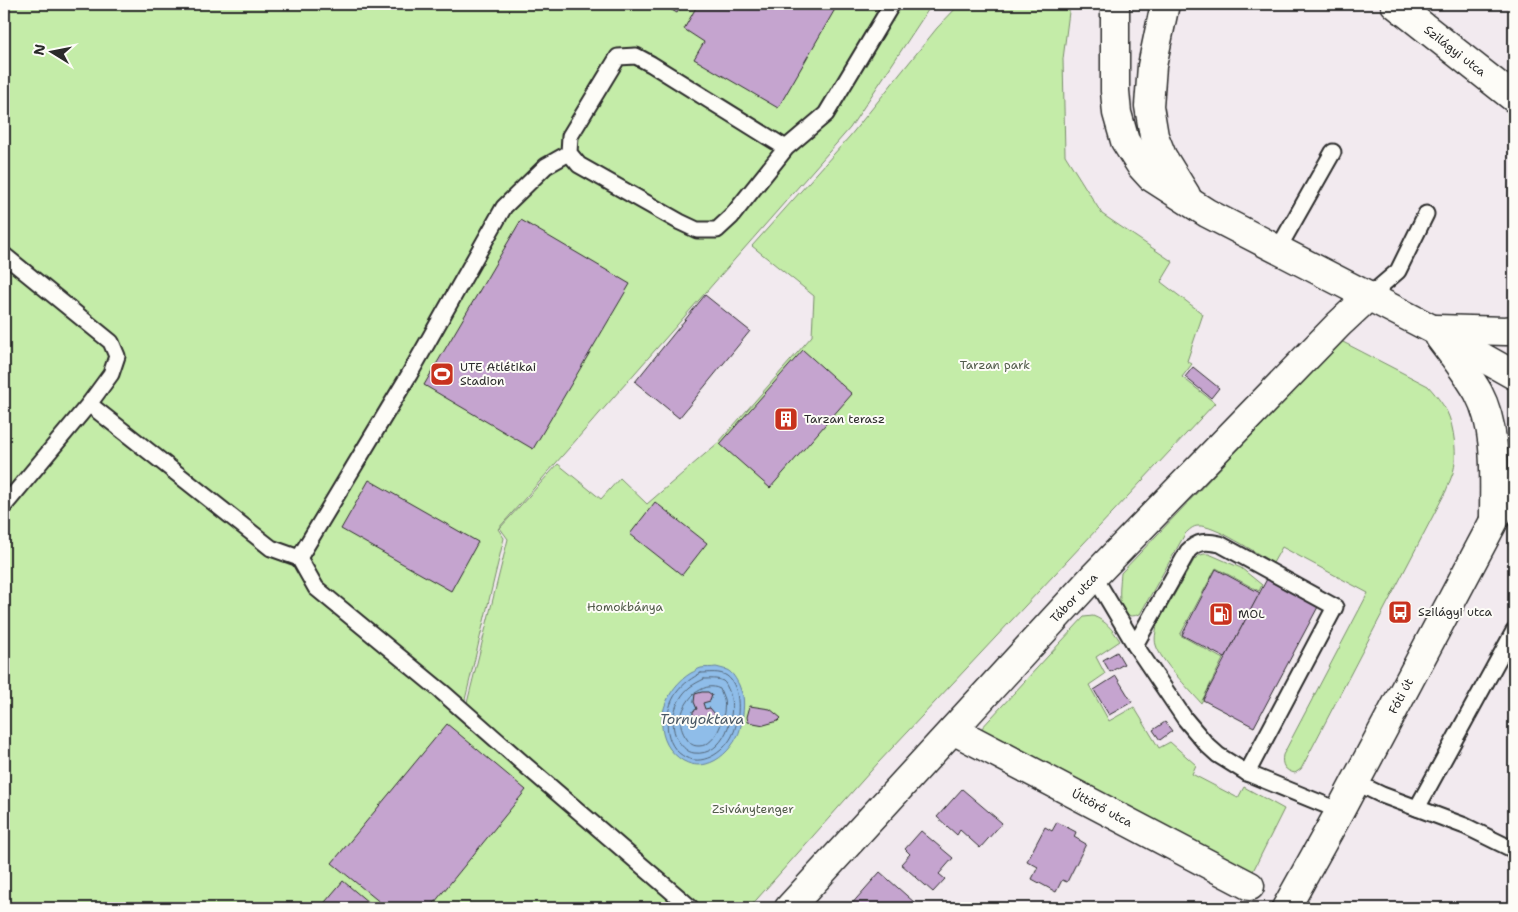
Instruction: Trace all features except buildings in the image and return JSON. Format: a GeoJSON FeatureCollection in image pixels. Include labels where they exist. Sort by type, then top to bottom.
{"type":"FeatureCollection","features":[{"type":"Feature","properties":{"kind":"street"},"geometry":{"type":"LineString","coordinates":[[1115,4],[1115,91],[1117,112],[1122,134],[1132,153],[1146,172],[1162,185],[1207,213],[1432,329],[1514,375]]}},
{"type":"Feature","properties":{"kind":"street","name":"Szilágyi utca"},"geometry":{"type":"LineString","coordinates":[[1395,4],[1514,98]]}},
{"type":"Feature","properties":{"kind":"street"},"geometry":{"type":"LineString","coordinates":[[1165,6],[1152,66],[1149,106],[1154,136],[1162,156],[1191,203]]}},
{"type":"Feature","properties":{"kind":"street","name":"Tábor utca"},"geometry":{"type":"LineString","coordinates":[[789,908],[1094,576],[1339,324],[1369,296]]}},
{"type":"Feature","properties":{"kind":"street"},"geometry":{"type":"LineString","coordinates":[[1432,329],[1514,330]]}},
{"type":"Feature","properties":{"kind":"street"},"geometry":{"type":"LineString","coordinates":[[1432,329],[1459,363],[1478,394],[1488,420],[1494,467],[1494,520]]}},
{"type":"Feature","properties":{"kind":"street","name":"Fóti út"},"geometry":{"type":"LineString","coordinates":[[1286,908],[1340,811],[1514,483]]}},
{"type":"Feature","properties":{"kind":"street","name":"Úttörő utca"},"geometry":{"type":"LineString","coordinates":[[953,730],[1250,886]]}},
{"type":"Feature","properties":{"kind":"lane"},"geometry":{"type":"LineString","coordinates":[[786,148],[636,56],[618,57],[570,136],[569,153],[579,165],[680,222],[697,230],[717,230],[731,217],[786,148],[826,114],[892,4]]}},
{"type":"Feature","properties":{"kind":"lane"},"geometry":{"type":"LineString","coordinates":[[1278,249],[1333,152]]}},
{"type":"Feature","properties":{"kind":"lane"},"geometry":{"type":"LineString","coordinates":[[300,558],[409,375],[504,207],[546,166],[569,153]]}},
{"type":"Feature","properties":{"kind":"lane"},"geometry":{"type":"LineString","coordinates":[[1369,296],[1398,271],[1426,214]]}},
{"type":"Feature","properties":{"kind":"lane"},"geometry":{"type":"LineString","coordinates":[[4,255],[111,342],[117,356],[111,374],[89,404],[4,506]]}},
{"type":"Feature","properties":{"kind":"lane"},"geometry":{"type":"LineString","coordinates":[[89,404],[271,548],[300,558],[316,588],[441,691],[525,766],[691,908]]}},
{"type":"Feature","properties":{"kind":"lane"},"geometry":{"type":"LineString","coordinates":[[1136,645],[1188,551],[1201,542],[1220,544],[1335,607],[1247,773]]}},
{"type":"Feature","properties":{"kind":"lane"},"geometry":{"type":"LineString","coordinates":[[1094,576],[1136,645],[1185,719],[1206,745],[1247,773],[1340,811]]}},
{"type":"Feature","properties":{"kind":"lane"},"geometry":{"type":"LineString","coordinates":[[1417,808],[1514,631]]}},
{"type":"Feature","properties":{"kind":"lane"},"geometry":{"type":"LineString","coordinates":[[1355,782],[1382,795],[1465,826],[1514,850]]}},
{"type":"Feature","properties":{"kind":"green space"},"geometry":{"type":"Polygon","coordinates":[[[4,4],[932,4],[850,128],[498,529],[504,538],[463,708],[466,707],[508,539],[500,528],[558,464],[601,499],[620,478],[647,504],[719,442],[812,336],[814,296],[752,246],[850,136],[937,28],[960,4],[1070,4],[1063,59],[1065,155],[1102,214],[1173,262],[1161,282],[1203,314],[1187,361],[1192,364],[1182,377],[1215,403],[878,763],[749,908],[4,908],[4,4]]]}},
{"type":"Feature","properties":{"kind":"green space"},"geometry":{"type":"Polygon","coordinates":[[[1341,341],[1428,386],[1443,405],[1452,425],[1455,459],[1453,473],[1446,491],[1301,769],[1295,773],[1284,767],[1283,755],[1368,593],[1282,547],[1273,563],[1224,534],[1198,526],[1193,527],[1185,534],[1140,614],[1132,616],[1122,610],[1120,603],[1121,573],[1341,341]]]}},
{"type":"Feature","properties":{"kind":"green space"},"geometry":{"type":"Polygon","coordinates":[[[1204,554],[1209,554],[1241,568],[1262,585],[1259,591],[1216,568],[1180,635],[1223,659],[1201,703],[1163,658],[1156,645],[1155,638],[1157,625],[1194,560],[1204,554]]]}},
{"type":"Feature","properties":{"kind":"green space"},"geometry":{"type":"Polygon","coordinates":[[[1093,616],[1102,620],[1120,641],[1096,657],[1105,674],[1089,685],[1109,721],[1134,707],[1159,748],[1170,742],[1196,765],[1192,774],[1238,798],[1244,787],[1284,809],[1241,895],[979,731],[1084,617],[1093,616]]]}},
{"type":"Feature","properties":{"kind":"water","name":"Tornyoktava"},"geometry":{"type":"Polygon","coordinates":[[[716,667],[729,671],[734,676],[743,695],[743,717],[740,728],[731,747],[723,755],[706,764],[688,763],[679,758],[670,749],[665,739],[662,729],[664,707],[675,688],[691,673],[700,668],[716,667]]]}},
{"type":"Feature","properties":{"kind":"place","name":"UTE Atlétikai Stadion"},"geometry":{"type":"Point","coordinates":[442,374]}},
{"type":"Feature","properties":{"kind":"place","name":"Tarzan terasz"},"geometry":{"type":"Point","coordinates":[786,419]}},
{"type":"Feature","properties":{"kind":"place","name":"Szilágyi utca"},"geometry":{"type":"Point","coordinates":[1400,612]}},
{"type":"Feature","properties":{"kind":"place","name":"MOL"},"geometry":{"type":"Point","coordinates":[1221,614]}},
{"type":"Feature","properties":{"kind":"park label","name":"Tarzan park"},"geometry":{"type":"Point","coordinates":[995,365]}},
{"type":"Feature","properties":{"kind":"park label","name":"Homokbánya"},"geometry":{"type":"Point","coordinates":[625,607]}},
{"type":"Feature","properties":{"kind":"park label","name":"Zsiványtenger"},"geometry":{"type":"Point","coordinates":[753,809]}}]}
